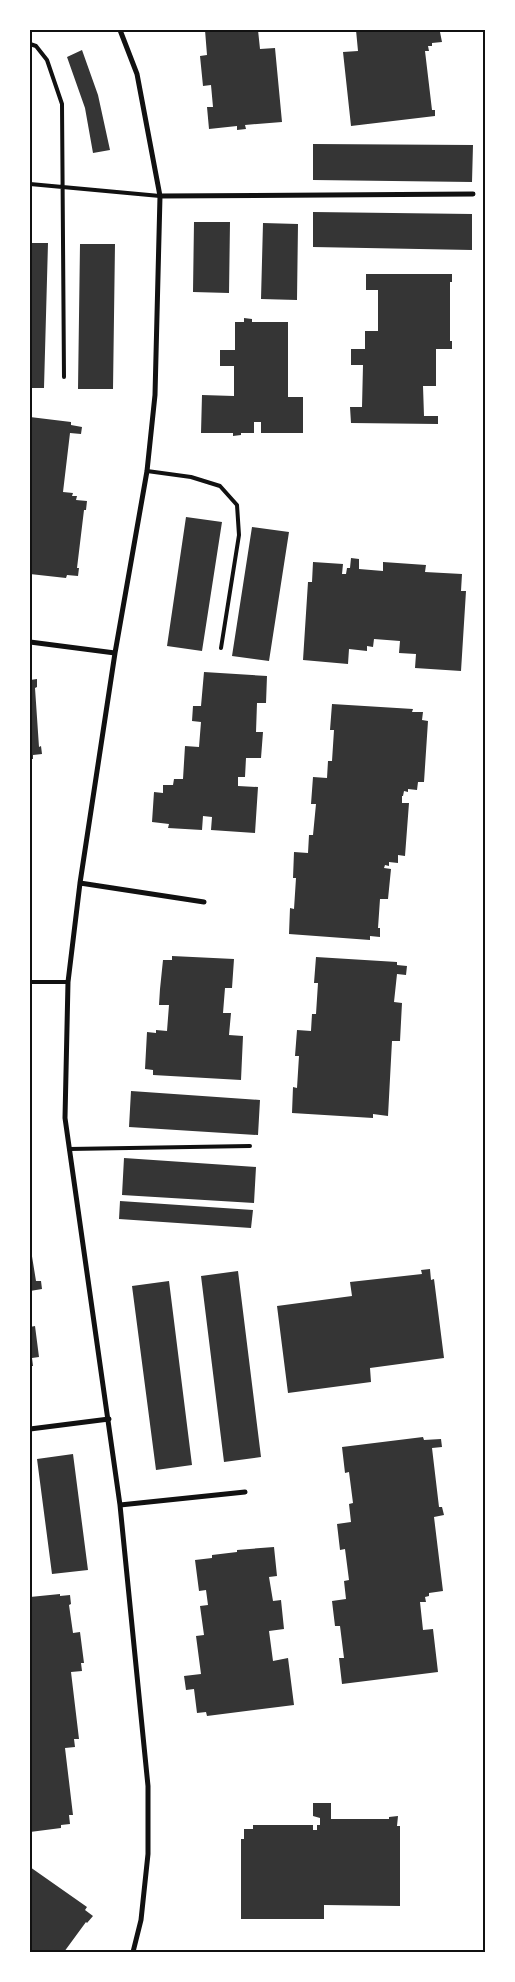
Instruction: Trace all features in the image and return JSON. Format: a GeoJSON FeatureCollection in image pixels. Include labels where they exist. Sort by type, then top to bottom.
{"type":"FeatureCollection","features":[{"type":"Feature","properties":{"kind":"street"},"geometry":{"type":"LineString","coordinates":[[120,30],[137,74],[160,196],[155,395],[147,471],[115,654],[80,884],[68,982],[64,1118],[120,1505],[148,1786],[148,1854],[141,1920],[133,1952]]}},
{"type":"Feature","properties":{"kind":"street"},"geometry":{"type":"LineString","coordinates":[[160,196],[473,194]]}},
{"type":"Feature","properties":{"kind":"street"},"geometry":{"type":"LineString","coordinates":[[30,642],[115,654]]}},
{"type":"Feature","properties":{"kind":"street"},"geometry":{"type":"LineString","coordinates":[[80,884],[204,902]]}},
{"type":"Feature","properties":{"kind":"street"},"geometry":{"type":"LineString","coordinates":[[30,1429],[109,1419]]}},
{"type":"Feature","properties":{"kind":"street"},"geometry":{"type":"LineString","coordinates":[[120,1505],[245,1492]]}},
{"type":"Feature","properties":{"kind":"lane"},"geometry":{"type":"LineString","coordinates":[[30,44],[36,46],[47,60],[62,104],[64,376]]}},
{"type":"Feature","properties":{"kind":"lane"},"geometry":{"type":"LineString","coordinates":[[30,184],[160,196]]}},
{"type":"Feature","properties":{"kind":"lane"},"geometry":{"type":"LineString","coordinates":[[147,471],[191,477],[220,486],[237,505],[239,535],[222,648]]}},
{"type":"Feature","properties":{"kind":"lane"},"geometry":{"type":"LineString","coordinates":[[30,982],[68,982]]}},
{"type":"Feature","properties":{"kind":"lane"},"geometry":{"type":"LineString","coordinates":[[69,1149],[250,1146]]}},
{"type":"Feature","properties":{"kind":"building"},"geometry":{"type":"Polygon","coordinates":[[[205,30],[258,30],[260,49],[275,48],[282,122],[245,125],[246,129],[237,130],[237,126],[209,129],[207,107],[213,107],[211,85],[203,86],[200,56],[207,55],[205,30]]]}},
{"type":"Feature","properties":{"kind":"building"},"geometry":{"type":"Polygon","coordinates":[[[356,30],[438,30],[440,32],[442,42],[432,43],[432,46],[428,46],[429,51],[425,51],[432,110],[435,110],[435,116],[351,126],[343,52],[358,51],[356,30]]]}},
{"type":"Feature","properties":{"kind":"building"},"geometry":{"type":"Polygon","coordinates":[[[82,50],[98,95],[110,150],[93,153],[85,108],[67,57],[82,50]]]}},
{"type":"Feature","properties":{"kind":"building"},"geometry":{"type":"Polygon","coordinates":[[[313,144],[473,145],[472,182],[313,180],[313,144]]]}},
{"type":"Feature","properties":{"kind":"building"},"geometry":{"type":"Polygon","coordinates":[[[313,212],[472,214],[472,250],[313,247],[313,212]]]}},
{"type":"Feature","properties":{"kind":"building"},"geometry":{"type":"Polygon","coordinates":[[[194,222],[230,222],[229,293],[193,292],[194,222]]]}},
{"type":"Feature","properties":{"kind":"building"},"geometry":{"type":"Polygon","coordinates":[[[263,223],[298,224],[297,300],[261,299],[263,223]]]}},
{"type":"Feature","properties":{"kind":"building"},"geometry":{"type":"Polygon","coordinates":[[[30,243],[48,243],[44,388],[30,388],[30,243]]]}},
{"type":"Feature","properties":{"kind":"building"},"geometry":{"type":"Polygon","coordinates":[[[80,244],[115,244],[113,389],[78,389],[80,244]]]}},
{"type":"Feature","properties":{"kind":"building"},"geometry":{"type":"Polygon","coordinates":[[[366,274],[452,274],[452,282],[450,282],[450,341],[452,341],[452,349],[436,349],[436,386],[423,386],[424,416],[438,416],[438,424],[351,423],[350,407],[362,407],[363,365],[351,365],[351,349],[365,349],[365,331],[378,331],[378,290],[366,290],[366,274]]]}},
{"type":"Feature","properties":{"kind":"building"},"geometry":{"type":"Polygon","coordinates":[[[244,318],[252,319],[252,322],[288,322],[288,397],[303,397],[303,433],[261,433],[261,422],[254,422],[254,433],[241,433],[241,435],[233,436],[233,433],[201,433],[202,395],[234,396],[234,366],[220,366],[220,350],[235,350],[235,322],[244,322],[244,318]]]}},
{"type":"Feature","properties":{"kind":"building"},"geometry":{"type":"Polygon","coordinates":[[[30,417],[71,422],[71,425],[82,427],[81,434],[70,433],[63,492],[73,493],[72,496],[77,496],[76,500],[87,501],[86,510],[84,510],[77,568],[79,568],[78,576],[67,575],[66,578],[30,574],[30,417]]]}},
{"type":"Feature","properties":{"kind":"building"},"geometry":{"type":"Polygon","coordinates":[[[186,517],[222,522],[202,651],[167,646],[186,517]]]}},
{"type":"Feature","properties":{"kind":"building"},"geometry":{"type":"Polygon","coordinates":[[[252,527],[289,532],[269,661],[232,656],[252,527]]]}},
{"type":"Feature","properties":{"kind":"building"},"geometry":{"type":"Polygon","coordinates":[[[351,558],[359,559],[359,569],[383,571],[383,562],[426,565],[425,572],[462,574],[461,591],[466,591],[461,671],[415,668],[416,654],[399,653],[400,641],[374,639],[373,647],[367,646],[367,651],[349,649],[348,664],[303,660],[308,582],[312,582],[313,562],[343,564],[342,574],[346,574],[347,568],[350,568],[351,558]]]}},
{"type":"Feature","properties":{"kind":"building"},"geometry":{"type":"Polygon","coordinates":[[[204,672],[267,676],[266,703],[257,703],[256,732],[263,732],[261,758],[246,758],[245,777],[238,777],[238,786],[258,787],[255,833],[211,830],[212,817],[203,816],[202,830],[168,828],[169,824],[152,822],[154,792],[163,793],[163,785],[173,785],[174,779],[183,779],[185,746],[199,747],[201,722],[192,721],[193,706],[201,706],[204,672]]]}},
{"type":"Feature","properties":{"kind":"building"},"geometry":{"type":"Polygon","coordinates":[[[37,679],[37,687],[35,688],[39,747],[41,746],[42,754],[33,755],[33,759],[30,759],[30,680],[37,679]]]}},
{"type":"Feature","properties":{"kind":"building"},"geometry":{"type":"Polygon","coordinates":[[[332,704],[413,709],[412,712],[423,712],[422,720],[428,721],[424,782],[418,782],[417,790],[408,789],[408,792],[404,791],[402,796],[402,803],[409,803],[405,856],[398,855],[398,863],[389,862],[389,866],[385,865],[384,868],[391,869],[388,899],[380,899],[378,928],[380,928],[380,937],[370,936],[370,940],[289,934],[290,908],[294,909],[296,878],[293,878],[294,852],[308,853],[309,835],[313,835],[316,804],[311,804],[313,777],[327,778],[328,761],[332,761],[334,730],[330,730],[332,704]]]}},
{"type":"Feature","properties":{"kind":"building"},"geometry":{"type":"Polygon","coordinates":[[[172,956],[234,959],[232,988],[225,988],[223,1013],[231,1013],[229,1035],[243,1036],[241,1080],[153,1075],[153,1070],[145,1069],[147,1032],[156,1033],[156,1030],[167,1031],[169,1005],[159,1005],[160,989],[163,960],[172,960],[172,956]]]}},
{"type":"Feature","properties":{"kind":"building"},"geometry":{"type":"Polygon","coordinates":[[[316,957],[397,962],[397,965],[407,966],[406,975],[397,974],[394,1002],[402,1003],[400,1041],[392,1041],[388,1116],[373,1114],[373,1118],[292,1113],[293,1087],[297,1088],[299,1056],[295,1056],[297,1030],[311,1031],[312,1014],[316,1014],[318,983],[314,983],[316,957]]]}},
{"type":"Feature","properties":{"kind":"building"},"geometry":{"type":"Polygon","coordinates":[[[131,1091],[260,1100],[258,1135],[129,1127],[131,1091]]]}},
{"type":"Feature","properties":{"kind":"building"},"geometry":{"type":"Polygon","coordinates":[[[124,1158],[256,1167],[254,1203],[122,1195],[124,1158]]]}},
{"type":"Feature","properties":{"kind":"building"},"geometry":{"type":"Polygon","coordinates":[[[120,1201],[253,1210],[251,1228],[119,1219],[120,1201]]]}},
{"type":"Feature","properties":{"kind":"building"},"geometry":{"type":"Polygon","coordinates":[[[30,1244],[36,1281],[41,1281],[42,1289],[30,1291],[30,1244]]]}},
{"type":"Feature","properties":{"kind":"building"},"geometry":{"type":"Polygon","coordinates":[[[430,1269],[431,1280],[434,1279],[444,1358],[370,1368],[371,1382],[288,1393],[277,1306],[352,1296],[350,1282],[422,1274],[421,1270],[430,1269]]]}},
{"type":"Feature","properties":{"kind":"building"},"geometry":{"type":"Polygon","coordinates":[[[238,1271],[261,1457],[224,1462],[201,1276],[238,1271]]]}},
{"type":"Feature","properties":{"kind":"building"},"geometry":{"type":"Polygon","coordinates":[[[169,1281],[192,1465],[156,1470],[132,1286],[169,1281]]]}},
{"type":"Feature","properties":{"kind":"building"},"geometry":{"type":"Polygon","coordinates":[[[35,1326],[39,1357],[32,1358],[33,1366],[30,1366],[30,1327],[35,1326]]]}},
{"type":"Feature","properties":{"kind":"building"},"geometry":{"type":"Polygon","coordinates":[[[423,1437],[424,1440],[441,1439],[442,1447],[432,1448],[439,1507],[442,1507],[444,1515],[434,1517],[443,1591],[429,1593],[429,1596],[425,1597],[426,1602],[420,1602],[423,1630],[433,1629],[438,1672],[342,1684],[339,1658],[344,1658],[340,1626],[335,1626],[332,1601],[346,1599],[344,1581],[349,1580],[345,1549],[340,1550],[337,1524],[351,1522],[349,1504],[353,1503],[349,1472],[345,1473],[342,1447],[423,1437]]]}},
{"type":"Feature","properties":{"kind":"building"},"geometry":{"type":"Polygon","coordinates":[[[73,1454],[88,1570],[52,1574],[37,1459],[73,1454]]]}},
{"type":"Feature","properties":{"kind":"building"},"geometry":{"type":"Polygon","coordinates":[[[274,1547],[277,1576],[269,1577],[273,1601],[281,1600],[284,1629],[269,1631],[273,1661],[288,1658],[294,1705],[207,1716],[206,1712],[197,1713],[194,1689],[186,1690],[184,1676],[201,1674],[196,1636],[204,1635],[200,1606],[208,1605],[206,1590],[199,1591],[195,1560],[212,1558],[212,1555],[237,1552],[237,1550],[274,1547]]]}},
{"type":"Feature","properties":{"kind":"building"},"geometry":{"type":"Polygon","coordinates":[[[60,1594],[60,1596],[70,1595],[71,1604],[69,1605],[73,1633],[80,1632],[84,1663],[81,1663],[82,1671],[71,1672],[79,1739],[74,1739],[75,1747],[65,1748],[73,1815],[69,1815],[70,1824],[61,1825],[61,1828],[30,1832],[30,1597],[60,1594]]]}},
{"type":"Feature","properties":{"kind":"building"},"geometry":{"type":"Polygon","coordinates":[[[313,1803],[331,1803],[331,1819],[389,1819],[389,1817],[398,1816],[397,1826],[400,1826],[400,1906],[324,1905],[324,1919],[241,1919],[241,1839],[244,1839],[244,1829],[253,1829],[253,1825],[313,1825],[313,1830],[317,1830],[317,1825],[320,1825],[320,1818],[313,1816],[313,1803]]]}},
{"type":"Feature","properties":{"kind":"building"},"geometry":{"type":"Polygon","coordinates":[[[30,1867],[87,1907],[85,1910],[93,1916],[86,1922],[64,1952],[30,1952],[30,1867]]]}}]}
